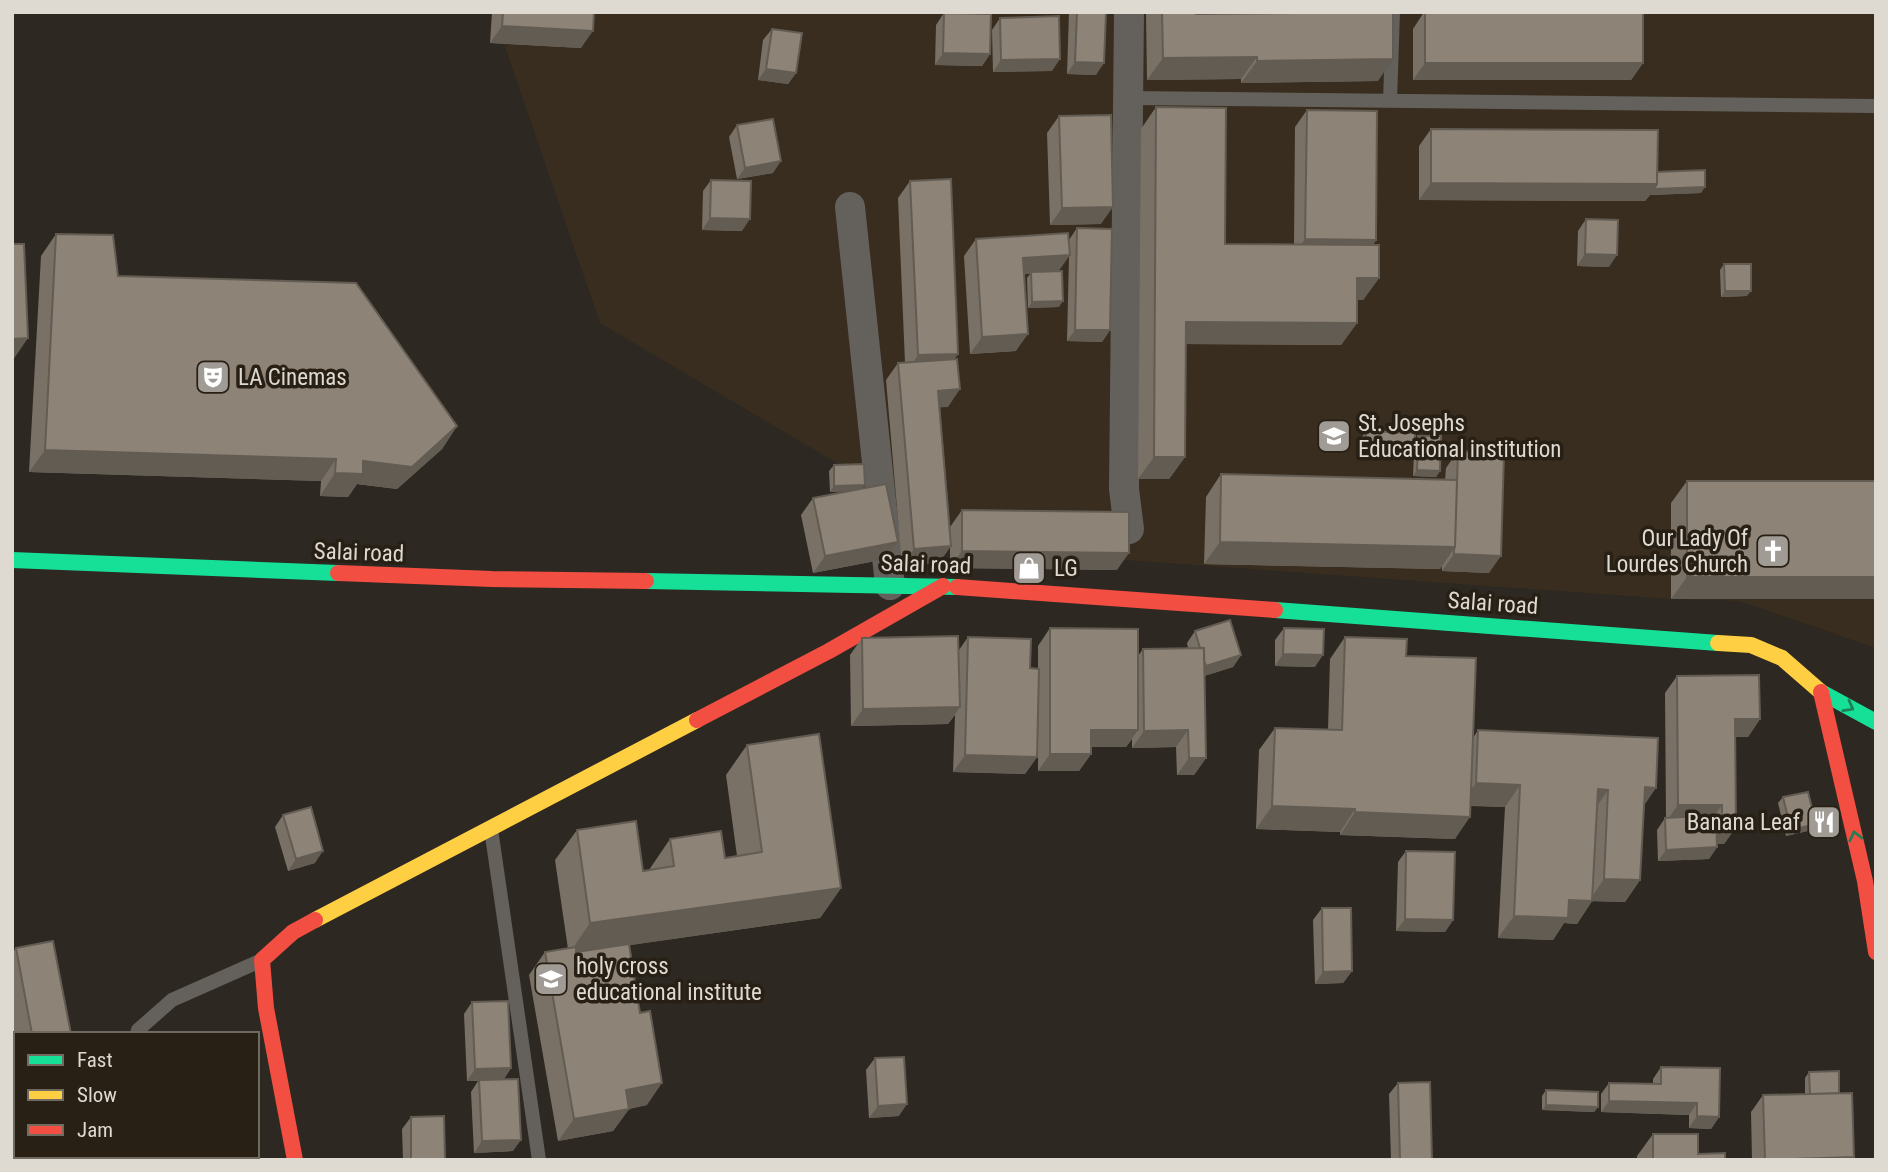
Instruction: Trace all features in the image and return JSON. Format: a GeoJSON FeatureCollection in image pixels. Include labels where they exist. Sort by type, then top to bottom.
{"type":"FeatureCollection","features":[{"type":"Feature","properties":{"kind":"main road","name":"Salai road"},"geometry":{"type":"LineString","coordinates":[[12,560],[492,579],[943,586],[1751,645],[1783,658],[1821,692],[1876,722]]}},
{"type":"Feature","properties":{"kind":"main road"},"geometry":{"type":"LineString","coordinates":[[295,1160],[266,1008],[262,960],[293,932],[829,651],[943,586]]}},
{"type":"Feature","properties":{"kind":"main road"},"geometry":{"type":"LineString","coordinates":[[1821,692],[1865,881],[1876,952]]}},
{"type":"Feature","properties":{"kind":"main road"},"geometry":{"type":"LineString","coordinates":[[1865,881],[1876,852]]}},
{"type":"Feature","properties":{"kind":"street"},"geometry":{"type":"LineString","coordinates":[[1129,12],[1124,489],[1129,529]]}},
{"type":"Feature","properties":{"kind":"street"},"geometry":{"type":"LineString","coordinates":[[850,206],[890,585]]}},
{"type":"Feature","properties":{"kind":"lane"},"geometry":{"type":"LineString","coordinates":[[1390,101],[1393,12]]}},
{"type":"Feature","properties":{"kind":"lane"},"geometry":{"type":"LineString","coordinates":[[1130,98],[1876,106]]}},
{"type":"Feature","properties":{"kind":"lane"},"geometry":{"type":"LineString","coordinates":[[491,828],[539,1160]]}},
{"type":"Feature","properties":{"kind":"lane"},"geometry":{"type":"LineString","coordinates":[[138,1032],[172,1000],[262,960]]}},
{"type":"Feature","properties":{"kind":"shaded area","name":"St. Josephs Educational institution"},"geometry":{"type":"Polygon","coordinates":[[[493,12],[1876,12],[1876,648],[1740,601],[1671,599],[984,550],[600,323],[493,12]]]}},
{"type":"Feature","properties":{"kind":"building"},"geometry":{"type":"Polygon","coordinates":[[[503,12],[594,12],[593,31],[502,26],[503,12]]]}},
{"type":"Feature","properties":{"kind":"building"},"geometry":{"type":"Polygon","coordinates":[[[1077,12],[1106,12],[1104,63],[1075,62],[1077,12]]]}},
{"type":"Feature","properties":{"kind":"building"},"geometry":{"type":"Polygon","coordinates":[[[1162,12],[1393,12],[1393,59],[1257,61],[1257,57],[1163,58],[1162,12]]]}},
{"type":"Feature","properties":{"kind":"building"},"geometry":{"type":"Polygon","coordinates":[[[1425,12],[1643,12],[1643,63],[1425,63],[1425,12]]]}},
{"type":"Feature","properties":{"kind":"building"},"geometry":{"type":"Polygon","coordinates":[[[944,13],[991,14],[990,54],[943,53],[944,13]]]}},
{"type":"Feature","properties":{"kind":"building"},"geometry":{"type":"Polygon","coordinates":[[[1059,16],[1060,59],[1001,60],[1000,18],[1059,16]]]}},
{"type":"Feature","properties":{"kind":"building"},"geometry":{"type":"Polygon","coordinates":[[[772,29],[802,33],[796,73],[766,69],[772,29]]]}},
{"type":"Feature","properties":{"kind":"building"},"geometry":{"type":"Polygon","coordinates":[[[1156,107],[1226,108],[1225,244],[1379,245],[1379,278],[1357,278],[1357,323],[1186,322],[1185,457],[1154,457],[1156,107]]]}},
{"type":"Feature","properties":{"kind":"building"},"geometry":{"type":"Polygon","coordinates":[[[1307,110],[1377,111],[1376,240],[1305,239],[1307,110]]]}},
{"type":"Feature","properties":{"kind":"building"},"geometry":{"type":"Polygon","coordinates":[[[1111,115],[1113,207],[1062,208],[1059,116],[1111,115]]]}},
{"type":"Feature","properties":{"kind":"building"},"geometry":{"type":"Polygon","coordinates":[[[773,119],[781,161],[745,168],[737,125],[773,119]]]}},
{"type":"Feature","properties":{"kind":"building"},"geometry":{"type":"Polygon","coordinates":[[[1431,129],[1658,130],[1657,184],[1431,183],[1431,129]]]}},
{"type":"Feature","properties":{"kind":"building"},"geometry":{"type":"Polygon","coordinates":[[[1705,170],[1705,187],[1654,189],[1657,172],[1705,170]]]}},
{"type":"Feature","properties":{"kind":"building"},"geometry":{"type":"Polygon","coordinates":[[[951,179],[958,354],[918,355],[910,181],[951,179]]]}},
{"type":"Feature","properties":{"kind":"building"},"geometry":{"type":"Polygon","coordinates":[[[711,180],[751,181],[750,219],[710,218],[711,180]]]}},
{"type":"Feature","properties":{"kind":"building"},"geometry":{"type":"Polygon","coordinates":[[[1586,219],[1618,220],[1617,255],[1585,254],[1586,219]]]}},
{"type":"Feature","properties":{"kind":"building"},"geometry":{"type":"Polygon","coordinates":[[[1077,228],[1112,229],[1110,330],[1075,330],[1077,228]]]}},
{"type":"Feature","properties":{"kind":"building"},"geometry":{"type":"Polygon","coordinates":[[[1068,233],[1070,255],[1023,258],[1028,334],[982,337],[976,239],[1068,233]]]}},
{"type":"Feature","properties":{"kind":"building","name":"LA Cinemas"},"geometry":{"type":"Polygon","coordinates":[[[56,234],[113,235],[118,276],[356,283],[457,426],[412,467],[363,461],[363,474],[335,473],[336,459],[45,450],[56,234]]]}},
{"type":"Feature","properties":{"kind":"building"},"geometry":{"type":"Polygon","coordinates":[[[12,244],[24,244],[28,338],[12,339],[12,244]]]}},
{"type":"Feature","properties":{"kind":"building"},"geometry":{"type":"Polygon","coordinates":[[[1724,264],[1751,264],[1751,291],[1725,291],[1724,264]]]}},
{"type":"Feature","properties":{"kind":"building"},"geometry":{"type":"Polygon","coordinates":[[[1062,271],[1063,301],[1032,302],[1031,272],[1062,271]]]}},
{"type":"Feature","properties":{"kind":"building"},"geometry":{"type":"Polygon","coordinates":[[[957,359],[960,389],[938,391],[951,546],[914,549],[898,363],[957,359]]]}},
{"type":"Feature","properties":{"kind":"building"},"geometry":{"type":"Polygon","coordinates":[[[1366,431],[1415,433],[1415,452],[1366,451],[1366,431]]]}},
{"type":"Feature","properties":{"kind":"building"},"geometry":{"type":"Polygon","coordinates":[[[1418,436],[1441,436],[1440,471],[1417,470],[1418,436]]]}},
{"type":"Feature","properties":{"kind":"building"},"geometry":{"type":"Polygon","coordinates":[[[1458,451],[1504,453],[1501,556],[1454,554],[1458,451]]]}},
{"type":"Feature","properties":{"kind":"building"},"geometry":{"type":"Polygon","coordinates":[[[864,464],[865,485],[834,486],[834,465],[864,464]]]}},
{"type":"Feature","properties":{"kind":"building"},"geometry":{"type":"Polygon","coordinates":[[[1221,474],[1457,480],[1455,547],[1220,542],[1221,474]]]}},
{"type":"Feature","properties":{"kind":"building","name":"Our Lady Of Lourdes Church"},"geometry":{"type":"Polygon","coordinates":[[[1687,481],[1876,481],[1876,577],[1687,577],[1687,481]]]}},
{"type":"Feature","properties":{"kind":"building"},"geometry":{"type":"Polygon","coordinates":[[[886,484],[898,542],[825,556],[813,498],[886,484]]]}},
{"type":"Feature","properties":{"kind":"building"},"geometry":{"type":"Polygon","coordinates":[[[962,510],[1129,512],[1129,553],[962,551],[962,510]]]}},
{"type":"Feature","properties":{"kind":"building"},"geometry":{"type":"Polygon","coordinates":[[[1230,620],[1241,655],[1206,666],[1204,648],[1200,648],[1195,631],[1230,620]]]}},
{"type":"Feature","properties":{"kind":"building"},"geometry":{"type":"Polygon","coordinates":[[[1050,628],[1138,629],[1138,730],[1091,730],[1091,754],[1050,754],[1050,628]]]}},
{"type":"Feature","properties":{"kind":"building"},"geometry":{"type":"Polygon","coordinates":[[[1284,628],[1324,629],[1323,655],[1283,654],[1284,628]]]}},
{"type":"Feature","properties":{"kind":"building"},"geometry":{"type":"Polygon","coordinates":[[[958,636],[960,707],[863,709],[862,638],[958,636]]]}},
{"type":"Feature","properties":{"kind":"building"},"geometry":{"type":"Polygon","coordinates":[[[968,637],[1031,639],[1030,668],[1039,669],[1037,757],[965,755],[968,637]]]}},
{"type":"Feature","properties":{"kind":"building"},"geometry":{"type":"Polygon","coordinates":[[[1345,637],[1407,639],[1406,656],[1476,658],[1470,817],[1272,806],[1275,728],[1342,730],[1345,637]]]}},
{"type":"Feature","properties":{"kind":"building"},"geometry":{"type":"Polygon","coordinates":[[[1204,648],[1206,758],[1189,758],[1188,730],[1144,731],[1143,649],[1204,648]]]}},
{"type":"Feature","properties":{"kind":"building"},"geometry":{"type":"Polygon","coordinates":[[[1759,675],[1760,719],[1735,719],[1736,827],[1722,827],[1722,805],[1678,805],[1677,676],[1759,675]]]}},
{"type":"Feature","properties":{"kind":"building"},"geometry":{"type":"Polygon","coordinates":[[[1478,730],[1658,738],[1656,788],[1645,787],[1640,880],[1604,879],[1608,790],[1598,789],[1592,901],[1569,900],[1568,918],[1514,916],[1520,785],[1476,783],[1478,730]]]}},
{"type":"Feature","properties":{"kind":"building"},"geometry":{"type":"Polygon","coordinates":[[[819,734],[841,888],[590,923],[577,830],[636,821],[643,871],[674,866],[670,839],[721,831],[725,858],[762,852],[747,745],[819,734]]]}},
{"type":"Feature","properties":{"kind":"building"},"geometry":{"type":"Polygon","coordinates":[[[1808,792],[1816,824],[1791,830],[1783,797],[1808,792]]]}},
{"type":"Feature","properties":{"kind":"building"},"geometry":{"type":"Polygon","coordinates":[[[311,807],[323,851],[296,859],[283,815],[311,807]]]}},
{"type":"Feature","properties":{"kind":"building"},"geometry":{"type":"Polygon","coordinates":[[[1716,815],[1717,847],[1666,850],[1665,818],[1716,815]]]}},
{"type":"Feature","properties":{"kind":"building"},"geometry":{"type":"Polygon","coordinates":[[[1406,851],[1455,852],[1453,920],[1405,919],[1406,851]]]}},
{"type":"Feature","properties":{"kind":"building"},"geometry":{"type":"Polygon","coordinates":[[[1322,908],[1351,908],[1352,971],[1323,972],[1322,908]]]}},
{"type":"Feature","properties":{"kind":"building"},"geometry":{"type":"Polygon","coordinates":[[[53,941],[71,1032],[32,1032],[16,948],[53,941]]]}},
{"type":"Feature","properties":{"kind":"building"},"geometry":{"type":"Polygon","coordinates":[[[629,944],[640,1013],[650,1011],[662,1083],[626,1090],[629,1109],[574,1119],[545,952],[576,947],[576,952],[629,944]]]}},
{"type":"Feature","properties":{"kind":"building"},"geometry":{"type":"Polygon","coordinates":[[[508,1001],[511,1068],[475,1069],[472,1002],[508,1001]]]}},
{"type":"Feature","properties":{"kind":"building"},"geometry":{"type":"Polygon","coordinates":[[[904,1057],[907,1104],[878,1106],[875,1058],[904,1057]]]}},
{"type":"Feature","properties":{"kind":"building"},"geometry":{"type":"Polygon","coordinates":[[[1661,1067],[1720,1068],[1719,1117],[1697,1116],[1697,1103],[1609,1101],[1609,1083],[1661,1084],[1661,1067]]]}},
{"type":"Feature","properties":{"kind":"building"},"geometry":{"type":"Polygon","coordinates":[[[1839,1071],[1839,1093],[1810,1094],[1809,1072],[1839,1071]]]}},
{"type":"Feature","properties":{"kind":"building"},"geometry":{"type":"Polygon","coordinates":[[[518,1079],[521,1140],[482,1141],[479,1080],[518,1079]]]}},
{"type":"Feature","properties":{"kind":"building"},"geometry":{"type":"Polygon","coordinates":[[[1430,1082],[1432,1160],[1400,1160],[1398,1083],[1430,1082]]]}},
{"type":"Feature","properties":{"kind":"building"},"geometry":{"type":"Polygon","coordinates":[[[1546,1090],[1598,1092],[1598,1107],[1546,1105],[1546,1090]]]}},
{"type":"Feature","properties":{"kind":"building"},"geometry":{"type":"Polygon","coordinates":[[[1852,1093],[1854,1157],[1765,1160],[1763,1095],[1852,1093]]]}},
{"type":"Feature","properties":{"kind":"building"},"geometry":{"type":"Polygon","coordinates":[[[444,1116],[445,1160],[411,1160],[411,1117],[444,1116]]]}},
{"type":"Feature","properties":{"kind":"building"},"geometry":{"type":"Polygon","coordinates":[[[1653,1134],[1698,1134],[1698,1154],[1725,1153],[1725,1160],[1653,1160],[1653,1134]]]}},
{"type":"Feature","properties":{"kind":"building"},"geometry":{"type":"Polygon","coordinates":[[[54,1158],[113,1160],[55,1160],[54,1158]]]}},
{"type":"Feature","properties":{"kind":"traffic: fast"},"geometry":{"type":"LineString","coordinates":[[12,560],[338,573]]}},
{"type":"Feature","properties":{"kind":"traffic: fast"},"geometry":{"type":"LineString","coordinates":[[646,581],[957,587]]}},
{"type":"Feature","properties":{"kind":"traffic: fast"},"geometry":{"type":"LineString","coordinates":[[1275,610],[1718,643]]}},
{"type":"Feature","properties":{"kind":"traffic: fast"},"geometry":{"type":"LineString","coordinates":[[1821,692],[1876,722]]}},
{"type":"Feature","properties":{"kind":"traffic: slow"},"geometry":{"type":"LineString","coordinates":[[1718,643],[1751,645],[1782,658],[1821,692]]}},
{"type":"Feature","properties":{"kind":"traffic: slow"},"geometry":{"type":"LineString","coordinates":[[315,920],[697,720]]}},
{"type":"Feature","properties":{"kind":"traffic: jam"},"geometry":{"type":"LineString","coordinates":[[338,573],[646,581]]}},
{"type":"Feature","properties":{"kind":"traffic: jam"},"geometry":{"type":"LineString","coordinates":[[697,720],[829,651],[943,586]]}},
{"type":"Feature","properties":{"kind":"traffic: jam"},"geometry":{"type":"LineString","coordinates":[[957,587],[1275,610]]}},
{"type":"Feature","properties":{"kind":"traffic: jam"},"geometry":{"type":"LineString","coordinates":[[1821,692],[1865,881],[1876,952]]}},
{"type":"Feature","properties":{"kind":"traffic: jam"},"geometry":{"type":"LineString","coordinates":[[295,1160],[266,1008],[262,960],[293,932],[315,920]]}},
{"type":"Feature","properties":{"kind":"place","name":"LA Cinemas"},"geometry":{"type":"Point","coordinates":[213,377]}},
{"type":"Feature","properties":{"kind":"place","name":"St. Josephs Educational institution"},"geometry":{"type":"Point","coordinates":[1334,436]}},
{"type":"Feature","properties":{"kind":"place","name":"Our Lady Of Lourdes Church"},"geometry":{"type":"Point","coordinates":[1773,551]}},
{"type":"Feature","properties":{"kind":"place","name":"LG"},"geometry":{"type":"Point","coordinates":[1029,568]}},
{"type":"Feature","properties":{"kind":"place","name":"Banana Leaf"},"geometry":{"type":"Point","coordinates":[1824,822]}},
{"type":"Feature","properties":{"kind":"place","name":"holy cross educational institute"},"geometry":{"type":"Point","coordinates":[551,979]}}]}
